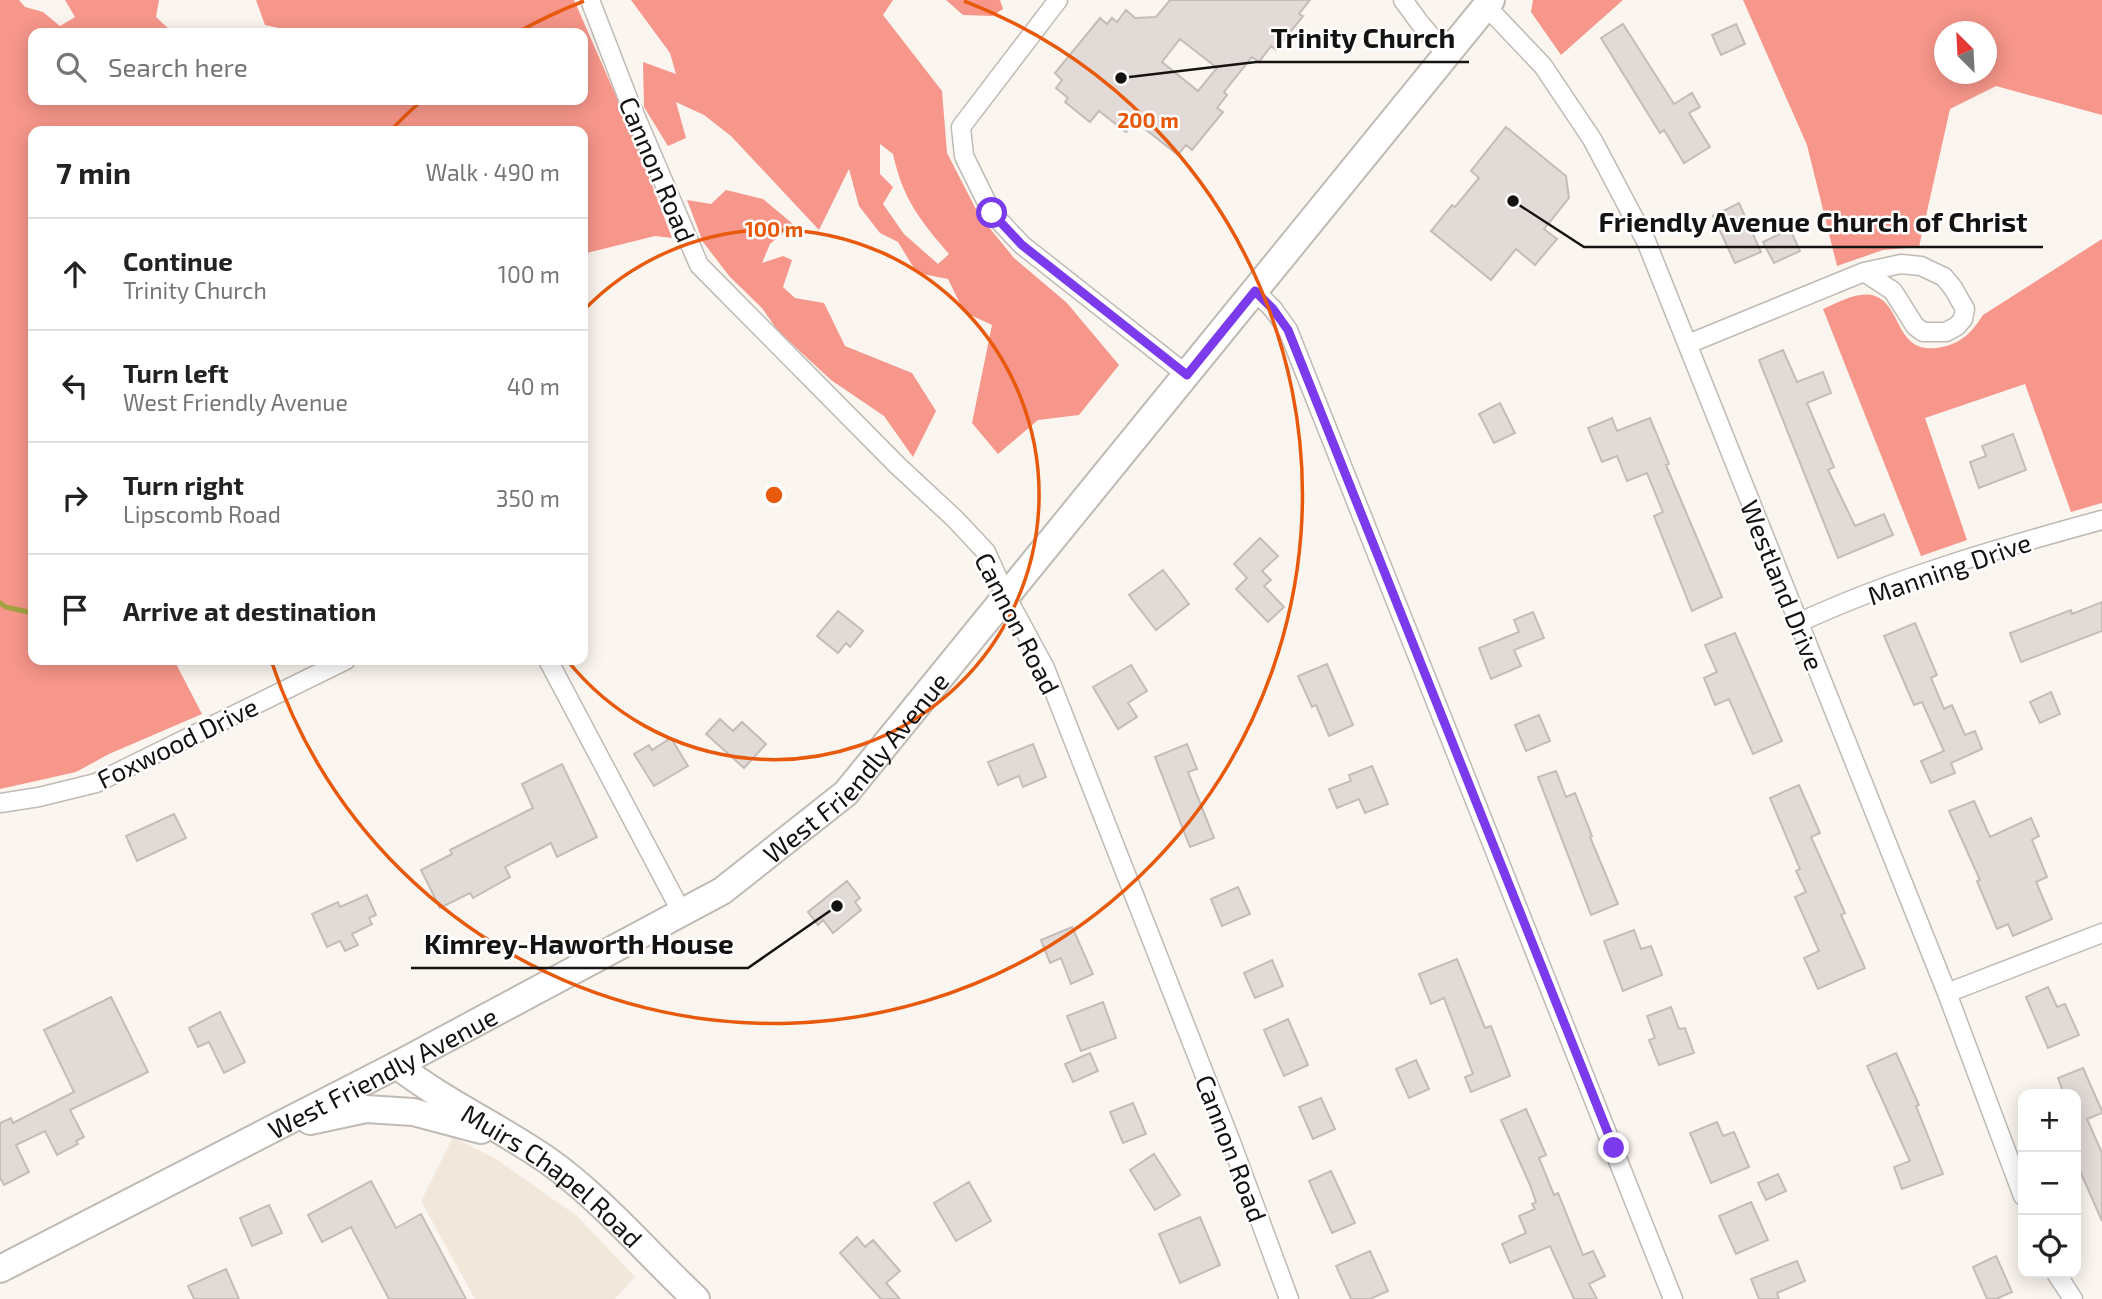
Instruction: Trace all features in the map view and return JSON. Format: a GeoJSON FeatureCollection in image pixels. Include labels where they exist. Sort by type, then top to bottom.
{"type":"FeatureCollection","features":[{"type":"Feature","properties":{"kind":"main road","name":"West Friendly Avenue"},"geometry":{"type":"LineString","coordinates":[[0,1269],[397,1065],[722,891],[846,793],[1489,3]]}},
{"type":"Feature","properties":{"kind":"main road","name":"Muirs Chapel Road"},"geometry":{"type":"LineString","coordinates":[[397,1065],[426,1087],[548,1161],[575,1182],[696,1299]]}},
{"type":"Feature","properties":{"kind":"main road"},"geometry":{"type":"LineString","coordinates":[[274,1129],[366,1108],[413,1112],[512,1138]]}},
{"type":"Feature","properties":{"kind":"street","name":"Cannon Road"},"geometry":{"type":"LineString","coordinates":[[590,0],[634,113],[699,265],[897,465],[947,510],[986,552],[1006,596],[1045,668],[1231,1142],[1289,1299]]}},
{"type":"Feature","properties":{"kind":"street"},"geometry":{"type":"LineString","coordinates":[[1058,0],[961,127],[964,156],[992,213],[1022,245],[1187,375]]}},
{"type":"Feature","properties":{"kind":"street"},"geometry":{"type":"LineString","coordinates":[[1403,0],[1447,55]]}},
{"type":"Feature","properties":{"kind":"street","name":"Westland Drive"},"geometry":{"type":"LineString","coordinates":[[1489,3],[1543,66],[1592,139],[1646,241],[1947,993],[2018,1183]]}},
{"type":"Feature","properties":{"kind":"street"},"geometry":{"type":"LineString","coordinates":[[1688,344],[1864,272],[1901,264],[1921,266],[1944,277],[1965,309],[1963,319],[1946,332],[1923,332],[1915,326],[1893,291],[1864,272]]}},
{"type":"Feature","properties":{"kind":"street"},"geometry":{"type":"LineString","coordinates":[[1255,291],[1273,309],[1288,330],[1673,1299]]}},
{"type":"Feature","properties":{"kind":"street","name":"Manning Drive"},"geometry":{"type":"LineString","coordinates":[[1798,623],[2004,546],[2102,520]]}},
{"type":"Feature","properties":{"kind":"street","name":"Foxwood Drive"},"geometry":{"type":"LineString","coordinates":[[0,803],[96,783],[336,665]]}},
{"type":"Feature","properties":{"kind":"street"},"geometry":{"type":"LineString","coordinates":[[551,665],[682,913]]}},
{"type":"Feature","properties":{"kind":"street"},"geometry":{"type":"LineString","coordinates":[[1947,993],[2102,933]]}},
{"type":"Feature","properties":{"kind":"street"},"geometry":{"type":"LineString","coordinates":[[2059,1278],[2073,1299]]}},
{"type":"Feature","properties":{"kind":"shaded area"},"geometry":{"type":"Polygon","coordinates":[[[0,0],[19,0],[25,7],[43,12],[60,26],[75,17],[65,0],[159,0],[156,17],[168,28],[28,28],[28,105],[588,105],[588,32],[634,137],[672,238],[655,236],[588,253],[588,126],[28,126],[28,665],[177,665],[202,714],[109,754],[76,772],[0,789],[0,0]]]}},
{"type":"Feature","properties":{"kind":"shaded area"},"geometry":{"type":"Polygon","coordinates":[[[256,0],[574,0],[586,28],[279,28],[265,25],[256,0]]]}},
{"type":"Feature","properties":{"kind":"shaded area"},"geometry":{"type":"Polygon","coordinates":[[[631,0],[893,0],[883,15],[942,91],[947,153],[979,215],[1014,258],[1067,303],[1119,365],[1079,415],[1038,420],[998,454],[972,423],[992,325],[964,312],[948,279],[917,273],[898,242],[880,233],[859,206],[849,169],[819,230],[731,136],[704,115],[676,102],[686,138],[668,146],[644,107],[643,62],[676,74],[670,53],[631,0]],[[880,144],[880,174],[893,187],[883,204],[904,234],[938,264],[949,254],[929,230],[907,196],[893,154],[880,144]]]}},
{"type":"Feature","properties":{"kind":"shaded area"},"geometry":{"type":"Polygon","coordinates":[[[946,0],[1000,0],[1003,9],[992,16],[963,15],[946,0]]]}},
{"type":"Feature","properties":{"kind":"shaded area"},"geometry":{"type":"Polygon","coordinates":[[[1533,0],[1623,0],[1561,55],[1531,12],[1533,0]]]}},
{"type":"Feature","properties":{"kind":"shaded area"},"geometry":{"type":"Polygon","coordinates":[[[1743,0],[2102,0],[2102,115],[1996,86],[1950,109],[1919,247],[1883,250],[1837,266],[1807,145],[1743,0]]]}},
{"type":"Feature","properties":{"kind":"shaded area"},"geometry":{"type":"Polygon","coordinates":[[[726,190],[763,199],[793,224],[770,244],[762,263],[783,256],[792,260],[783,287],[795,298],[824,303],[845,346],[912,373],[936,411],[913,457],[884,416],[831,380],[778,331],[762,308],[730,277],[703,242],[687,200],[711,204],[726,190]]]}},
{"type":"Feature","properties":{"kind":"shaded area"},"geometry":{"type":"Polygon","coordinates":[[[2102,239],[2102,503],[2071,512],[2025,384],[1925,418],[1967,540],[1921,556],[1823,309],[1855,296],[1875,296],[1884,301],[1901,329],[1916,345],[1927,348],[1942,347],[1961,340],[1983,315],[2102,239]]]}},
{"type":"Feature","properties":{"kind":"shaded area"},"geometry":{"type":"Polygon","coordinates":[[[453,1137],[496,1159],[577,1216],[635,1277],[615,1299],[475,1299],[421,1201],[453,1137]]]}},
{"type":"Feature","properties":{"kind":"building"},"geometry":{"type":"Polygon","coordinates":[[[1170,0],[1310,0],[1299,14],[1303,16],[1276,50],[1271,46],[1259,62],[1252,57],[1224,92],[1227,95],[1217,108],[1223,112],[1192,150],[1186,145],[1178,155],[1135,121],[1126,132],[1099,111],[1090,122],[1065,102],[1068,98],[1056,88],[1062,80],[1055,73],[1100,18],[1107,24],[1112,18],[1117,22],[1126,10],[1135,18],[1156,17],[1170,0]],[[1180,39],[1162,62],[1198,91],[1217,68],[1180,39]]]}},
{"type":"Feature","properties":{"kind":"building"},"geometry":{"type":"Polygon","coordinates":[[[1623,24],[1674,104],[1692,93],[1700,107],[1689,113],[1710,147],[1684,163],[1664,130],[1660,133],[1601,38],[1623,24]]]}},
{"type":"Feature","properties":{"kind":"building"},"geometry":{"type":"Polygon","coordinates":[[[1736,24],[1745,44],[1721,55],[1712,35],[1736,24]]]}},
{"type":"Feature","properties":{"kind":"building"},"geometry":{"type":"Polygon","coordinates":[[[1506,127],[1566,176],[1569,198],[1544,229],[1557,239],[1535,265],[1516,249],[1491,280],[1431,231],[1479,178],[1471,171],[1506,127]]]}},
{"type":"Feature","properties":{"kind":"building"},"geometry":{"type":"Polygon","coordinates":[[[1739,203],[1761,252],[1735,263],[1713,216],[1739,203]]]}},
{"type":"Feature","properties":{"kind":"building"},"geometry":{"type":"Polygon","coordinates":[[[1790,229],[1800,251],[1774,263],[1763,242],[1790,229]]]}},
{"type":"Feature","properties":{"kind":"building"},"geometry":{"type":"Polygon","coordinates":[[[1783,350],[1797,382],[1823,372],[1831,393],[1807,403],[1834,467],[1828,470],[1855,526],[1884,514],[1893,535],[1838,558],[1759,360],[1783,350]]]}},
{"type":"Feature","properties":{"kind":"building"},"geometry":{"type":"Polygon","coordinates":[[[1500,403],[1515,433],[1494,443],[1479,414],[1500,403]]]}},
{"type":"Feature","properties":{"kind":"building"},"geometry":{"type":"Polygon","coordinates":[[[1612,418],[1617,431],[1650,418],[1669,464],[1666,465],[1722,597],[1692,611],[1654,516],[1663,512],[1647,473],[1627,481],[1617,456],[1602,462],[1588,428],[1612,418]]]}},
{"type":"Feature","properties":{"kind":"building"},"geometry":{"type":"Polygon","coordinates":[[[2013,434],[2026,470],[1979,488],[1970,462],[1986,456],[1982,446],[2013,434]]]}},
{"type":"Feature","properties":{"kind":"building"},"geometry":{"type":"Polygon","coordinates":[[[1260,538],[1278,556],[1262,571],[1271,580],[1264,586],[1284,607],[1268,622],[1236,589],[1247,578],[1234,564],[1260,538]]]}},
{"type":"Feature","properties":{"kind":"building"},"geometry":{"type":"Polygon","coordinates":[[[1163,570],[1189,604],[1156,630],[1129,595],[1163,570]]]}},
{"type":"Feature","properties":{"kind":"building"},"geometry":{"type":"Polygon","coordinates":[[[2102,602],[2102,631],[2021,662],[2010,633],[2071,610],[2072,614],[2102,602]]]}},
{"type":"Feature","properties":{"kind":"building"},"geometry":{"type":"Polygon","coordinates":[[[838,611],[863,631],[850,647],[846,643],[838,653],[817,636],[838,611]]]}},
{"type":"Feature","properties":{"kind":"building"},"geometry":{"type":"Polygon","coordinates":[[[1533,612],[1544,638],[1514,650],[1521,666],[1491,679],[1479,648],[1519,632],[1514,620],[1533,612]]]}},
{"type":"Feature","properties":{"kind":"building"},"geometry":{"type":"Polygon","coordinates":[[[1915,623],[1937,675],[1931,678],[1944,709],[1952,705],[1965,735],[1975,731],[1982,749],[1951,763],[1955,773],[1931,783],[1921,761],[1944,751],[1922,702],[1914,705],[1884,636],[1915,623]]]}},
{"type":"Feature","properties":{"kind":"building"},"geometry":{"type":"Polygon","coordinates":[[[1735,633],[1782,741],[1753,754],[1729,699],[1715,705],[1704,678],[1717,672],[1705,645],[1735,633]]]}},
{"type":"Feature","properties":{"kind":"building"},"geometry":{"type":"Polygon","coordinates":[[[1327,664],[1353,725],[1329,736],[1316,705],[1312,707],[1298,676],[1327,664]]]}},
{"type":"Feature","properties":{"kind":"building"},"geometry":{"type":"Polygon","coordinates":[[[1131,665],[1147,691],[1128,703],[1137,717],[1118,729],[1093,687],[1131,665]]]}},
{"type":"Feature","properties":{"kind":"building"},"geometry":{"type":"Polygon","coordinates":[[[2051,692],[2060,714],[2040,723],[2030,702],[2051,692]]]}},
{"type":"Feature","properties":{"kind":"building"},"geometry":{"type":"Polygon","coordinates":[[[1539,715],[1550,741],[1526,751],[1515,725],[1539,715]]]}},
{"type":"Feature","properties":{"kind":"building"},"geometry":{"type":"Polygon","coordinates":[[[720,719],[733,731],[742,722],[766,744],[744,768],[706,734],[720,719]]]}},
{"type":"Feature","properties":{"kind":"building"},"geometry":{"type":"Polygon","coordinates":[[[671,738],[688,766],[654,786],[634,754],[649,745],[652,750],[671,738]]]}},
{"type":"Feature","properties":{"kind":"building"},"geometry":{"type":"Polygon","coordinates":[[[1033,744],[1046,777],[1023,787],[1019,776],[998,785],[988,762],[1033,744]]]}},
{"type":"Feature","properties":{"kind":"building"},"geometry":{"type":"Polygon","coordinates":[[[1187,744],[1197,769],[1188,772],[1214,838],[1190,847],[1155,757],[1187,744]]]}},
{"type":"Feature","properties":{"kind":"building"},"geometry":{"type":"Polygon","coordinates":[[[562,764],[597,837],[557,857],[551,843],[505,867],[510,877],[473,898],[470,893],[440,908],[421,870],[452,854],[450,850],[533,808],[522,784],[562,764]]]}},
{"type":"Feature","properties":{"kind":"building"},"geometry":{"type":"Polygon","coordinates":[[[1372,766],[1388,804],[1365,813],[1359,799],[1337,808],[1329,789],[1351,781],[1349,775],[1372,766]]]}},
{"type":"Feature","properties":{"kind":"building"},"geometry":{"type":"Polygon","coordinates":[[[1556,771],[1566,797],[1575,793],[1618,904],[1591,915],[1538,777],[1556,771]]]}},
{"type":"Feature","properties":{"kind":"building"},"geometry":{"type":"Polygon","coordinates":[[[1799,785],[1820,833],[1811,837],[1845,913],[1841,915],[1865,968],[1818,989],[1804,958],[1819,951],[1795,897],[1806,892],[1796,871],[1800,869],[1770,798],[1799,785]]]}},
{"type":"Feature","properties":{"kind":"building"},"geometry":{"type":"Polygon","coordinates":[[[1974,801],[1990,837],[2031,818],[2039,836],[2032,840],[2047,877],[2036,882],[2052,919],[2013,936],[2008,924],[1997,929],[1977,881],[1980,880],[1949,811],[1974,801]]]}},
{"type":"Feature","properties":{"kind":"building"},"geometry":{"type":"Polygon","coordinates":[[[174,814],[186,838],[137,861],[126,836],[174,814]]]}},
{"type":"Feature","properties":{"kind":"building"},"geometry":{"type":"Polygon","coordinates":[[[847,881],[860,898],[855,902],[861,910],[833,933],[823,920],[818,925],[808,912],[847,881]]]}},
{"type":"Feature","properties":{"kind":"building"},"geometry":{"type":"Polygon","coordinates":[[[1238,887],[1250,914],[1222,926],[1211,899],[1238,887]]]}},
{"type":"Feature","properties":{"kind":"building"},"geometry":{"type":"Polygon","coordinates":[[[367,895],[376,915],[369,918],[372,924],[352,934],[358,945],[345,951],[340,941],[327,947],[312,914],[338,902],[340,907],[367,895]]]}},
{"type":"Feature","properties":{"kind":"building"},"geometry":{"type":"Polygon","coordinates":[[[1072,927],[1093,974],[1071,984],[1061,958],[1050,963],[1041,940],[1072,927]]]}},
{"type":"Feature","properties":{"kind":"building"},"geometry":{"type":"Polygon","coordinates":[[[1634,930],[1641,949],[1651,946],[1662,975],[1623,991],[1604,941],[1634,930]]]}},
{"type":"Feature","properties":{"kind":"building"},"geometry":{"type":"Polygon","coordinates":[[[1457,959],[1485,1028],[1491,1026],[1510,1076],[1471,1092],[1465,1077],[1473,1074],[1444,998],[1431,1004],[1419,974],[1457,959]]]}},
{"type":"Feature","properties":{"kind":"building"},"geometry":{"type":"Polygon","coordinates":[[[1272,960],[1283,986],[1255,998],[1244,973],[1272,960]]]}},
{"type":"Feature","properties":{"kind":"building"},"geometry":{"type":"Polygon","coordinates":[[[2048,987],[2057,1007],[2065,1004],[2079,1035],[2048,1048],[2026,997],[2048,987]]]}},
{"type":"Feature","properties":{"kind":"building"},"geometry":{"type":"Polygon","coordinates":[[[111,997],[148,1072],[70,1110],[84,1137],[76,1141],[78,1144],[57,1155],[45,1131],[16,1145],[29,1172],[4,1185],[0,1178],[0,1123],[11,1118],[13,1123],[74,1092],[44,1030],[111,997]]]}},
{"type":"Feature","properties":{"kind":"building"},"geometry":{"type":"Polygon","coordinates":[[[1103,1002],[1116,1038],[1081,1051],[1067,1016],[1103,1002]]]}},
{"type":"Feature","properties":{"kind":"building"},"geometry":{"type":"Polygon","coordinates":[[[1671,1007],[1679,1029],[1685,1028],[1694,1053],[1659,1065],[1649,1040],[1655,1038],[1647,1016],[1671,1007]]]}},
{"type":"Feature","properties":{"kind":"building"},"geometry":{"type":"Polygon","coordinates":[[[220,1012],[245,1062],[224,1073],[209,1042],[198,1047],[189,1028],[220,1012]]]}},
{"type":"Feature","properties":{"kind":"building"},"geometry":{"type":"Polygon","coordinates":[[[1288,1019],[1308,1065],[1284,1076],[1264,1030],[1288,1019]]]}},
{"type":"Feature","properties":{"kind":"building"},"geometry":{"type":"Polygon","coordinates":[[[1090,1053],[1098,1071],[1073,1082],[1065,1064],[1090,1053]]]}},
{"type":"Feature","properties":{"kind":"building"},"geometry":{"type":"Polygon","coordinates":[[[1896,1053],[1919,1105],[1916,1106],[1943,1174],[1902,1189],[1894,1167],[1910,1161],[1867,1066],[1896,1053]]]}},
{"type":"Feature","properties":{"kind":"building"},"geometry":{"type":"Polygon","coordinates":[[[1416,1060],[1429,1089],[1409,1098],[1396,1069],[1416,1060]]]}},
{"type":"Feature","properties":{"kind":"building"},"geometry":{"type":"Polygon","coordinates":[[[2083,1068],[2102,1111],[2087,1119],[2102,1153],[2102,1221],[2081,1173],[2081,1089],[2062,1089],[2058,1078],[2083,1068]]]}},
{"type":"Feature","properties":{"kind":"building"},"geometry":{"type":"Polygon","coordinates":[[[1321,1098],[1335,1129],[1313,1139],[1299,1107],[1321,1098]]]}},
{"type":"Feature","properties":{"kind":"building"},"geometry":{"type":"Polygon","coordinates":[[[1133,1103],[1146,1134],[1123,1143],[1110,1112],[1133,1103]]]}},
{"type":"Feature","properties":{"kind":"building"},"geometry":{"type":"Polygon","coordinates":[[[1526,1109],[1546,1155],[1539,1158],[1554,1195],[1558,1193],[1583,1255],[1593,1251],[1605,1276],[1589,1284],[1597,1299],[1574,1299],[1550,1246],[1510,1263],[1502,1244],[1526,1233],[1519,1216],[1535,1209],[1532,1204],[1536,1202],[1530,1185],[1501,1120],[1526,1109]]]}},
{"type":"Feature","properties":{"kind":"building"},"geometry":{"type":"Polygon","coordinates":[[[1717,1122],[1723,1136],[1734,1132],[1749,1167],[1711,1183],[1690,1133],[1717,1122]]]}},
{"type":"Feature","properties":{"kind":"building"},"geometry":{"type":"Polygon","coordinates":[[[1154,1154],[1180,1195],[1155,1210],[1130,1170],[1154,1154]]]}},
{"type":"Feature","properties":{"kind":"building"},"geometry":{"type":"Polygon","coordinates":[[[1331,1171],[1355,1223],[1332,1233],[1309,1181],[1331,1171]]]}},
{"type":"Feature","properties":{"kind":"building"},"geometry":{"type":"Polygon","coordinates":[[[1778,1174],[1786,1191],[1766,1200],[1758,1183],[1778,1174]]]}},
{"type":"Feature","properties":{"kind":"building"},"geometry":{"type":"Polygon","coordinates":[[[371,1181],[396,1228],[421,1214],[466,1299],[389,1299],[351,1227],[322,1242],[308,1215],[371,1181]]]}},
{"type":"Feature","properties":{"kind":"building"},"geometry":{"type":"Polygon","coordinates":[[[969,1182],[991,1221],[956,1241],[934,1203],[969,1182]]]}},
{"type":"Feature","properties":{"kind":"building"},"geometry":{"type":"Polygon","coordinates":[[[1751,1202],[1768,1240],[1736,1254],[1719,1216],[1751,1202]]]}},
{"type":"Feature","properties":{"kind":"building"},"geometry":{"type":"Polygon","coordinates":[[[269,1205],[282,1233],[252,1246],[240,1218],[269,1205]]]}},
{"type":"Feature","properties":{"kind":"building"},"geometry":{"type":"Polygon","coordinates":[[[1200,1217],[1220,1265],[1180,1283],[1159,1234],[1200,1217]]]}},
{"type":"Feature","properties":{"kind":"building"},"geometry":{"type":"Polygon","coordinates":[[[857,1237],[865,1247],[873,1240],[900,1271],[886,1283],[900,1299],[881,1299],[840,1253],[857,1237]]]}},
{"type":"Feature","properties":{"kind":"building"},"geometry":{"type":"Polygon","coordinates":[[[1370,1251],[1388,1291],[1370,1299],[1351,1299],[1336,1266],[1370,1251]]]}},
{"type":"Feature","properties":{"kind":"building"},"geometry":{"type":"Polygon","coordinates":[[[1996,1256],[2012,1292],[1996,1299],[1987,1299],[1973,1267],[1996,1256]]]}},
{"type":"Feature","properties":{"kind":"building"},"geometry":{"type":"Polygon","coordinates":[[[1797,1261],[1805,1281],[1777,1293],[1779,1299],[1759,1299],[1751,1279],[1797,1261]]]}},
{"type":"Feature","properties":{"kind":"building"},"geometry":{"type":"Polygon","coordinates":[[[226,1269],[239,1299],[194,1299],[188,1286],[226,1269]]]}},
{"type":"Feature","properties":{"kind":"waterway"},"geometry":{"type":"LineString","coordinates":[[0,603],[28,612]]}},
{"type":"Feature","properties":{"kind":"place","name":"Trinity Church"},"geometry":{"type":"Point","coordinates":[1121,78]}},
{"type":"Feature","properties":{"kind":"place","name":"Friendly Avenue Church of Christ"},"geometry":{"type":"Point","coordinates":[1513,201]}},
{"type":"Feature","properties":{"kind":"place","name":"Kimrey-Haworth House"},"geometry":{"type":"Point","coordinates":[837,906]}},
{"type":"Feature","properties":{"kind":"route"},"geometry":{"type":"LineString","coordinates":[[992,213],[1022,245],[1187,375],[1255,291],[1273,309],[1288,330],[1614,1148]]}}]}
